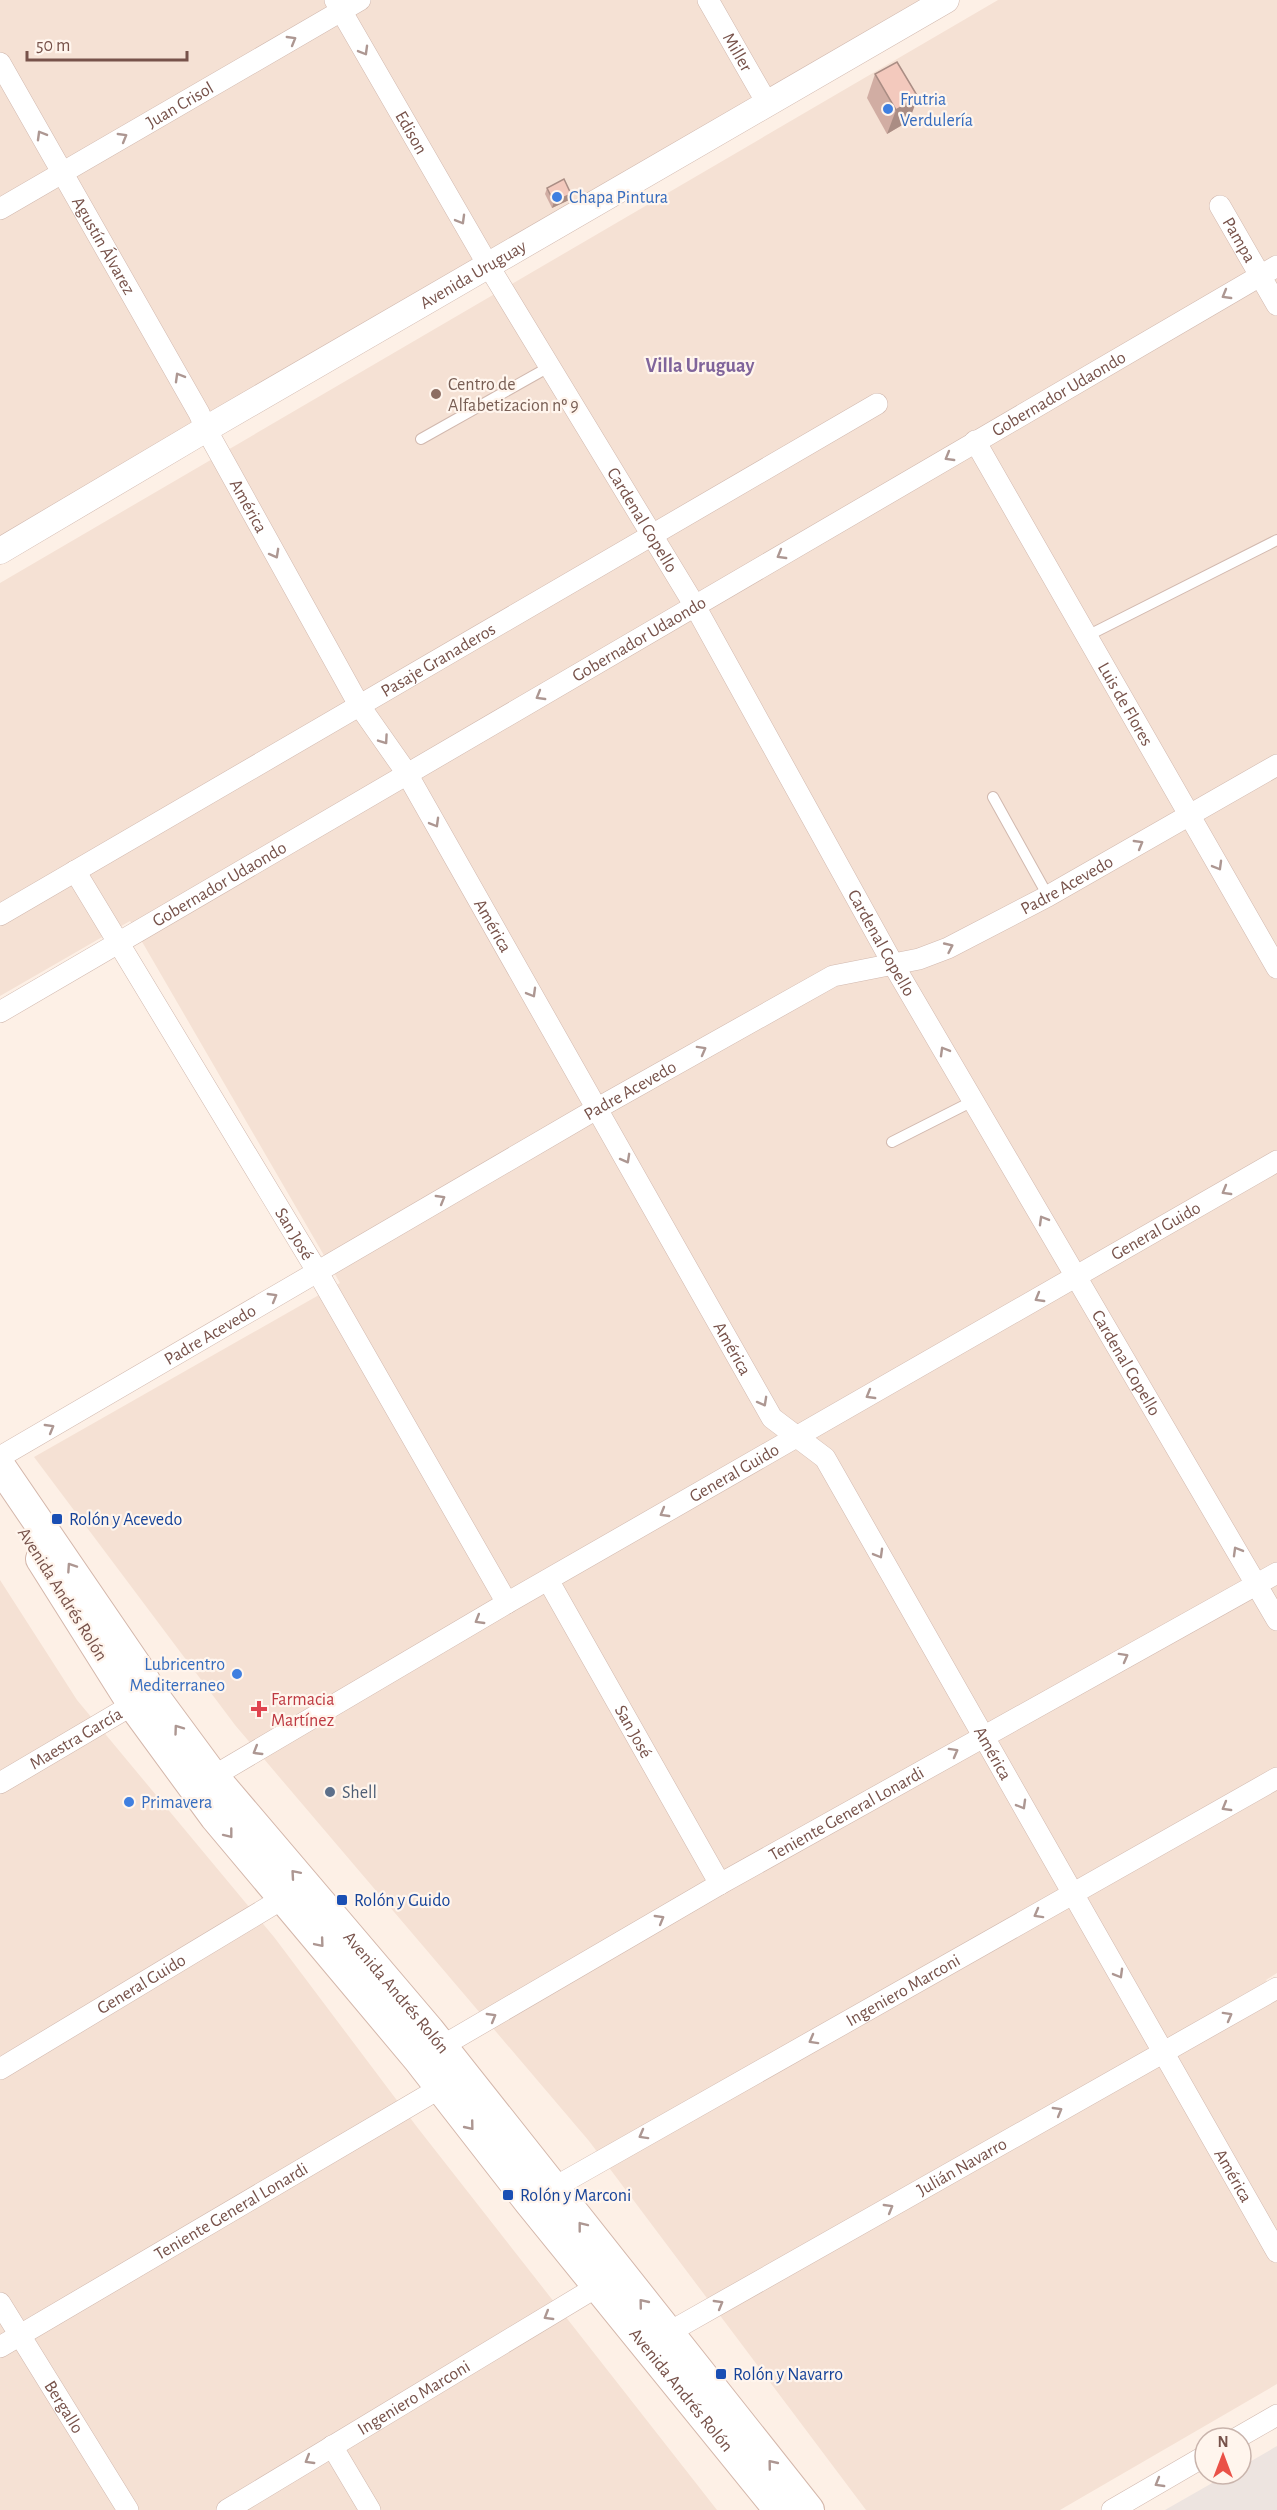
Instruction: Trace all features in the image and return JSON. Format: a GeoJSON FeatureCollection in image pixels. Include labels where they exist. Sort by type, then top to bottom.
{"type":"FeatureCollection","features":[{"type":"Feature","properties":{"kind":"main road","name":"Avenida Andrés Rolón"},"geometry":{"type":"LineString","coordinates":[[0,1466],[132,1658],[142,1699]]}},
{"type":"Feature","properties":{"kind":"main road","name":"Avenida Andrés Rolón"},"geometry":{"type":"LineString","coordinates":[[0,1492],[282,1899],[430,2053]]}},
{"type":"Feature","properties":{"kind":"main road","name":"Avenida Andrés Rolón"},"geometry":{"type":"LineString","coordinates":[[203,1782],[430,2053],[657,2339],[809,2510]]}},
{"type":"Feature","properties":{"kind":"main road","name":"Avenida Andrés Rolón"},"geometry":{"type":"LineString","coordinates":[[541,2195],[598,2286],[657,2339],[779,2510]]}},
{"type":"Feature","properties":{"kind":"street","name":"Juan Crisol"},"geometry":{"type":"LineString","coordinates":[[0,209],[338,6],[360,0]]}},
{"type":"Feature","properties":{"kind":"street","name":"Miller"},"geometry":{"type":"LineString","coordinates":[[708,0],[767,103]]}},
{"type":"Feature","properties":{"kind":"street","name":"Avenida Uruguay"},"geometry":{"type":"LineString","coordinates":[[0,551],[946,0]]}},
{"type":"Feature","properties":{"kind":"street","name":"Edison"},"geometry":{"type":"LineString","coordinates":[[338,6],[488,266]]}},
{"type":"Feature","properties":{"kind":"street","name":"Agustín Álvarez"},"geometry":{"type":"LineString","coordinates":[[0,63],[206,429]]}},
{"type":"Feature","properties":{"kind":"street","name":"Pampa"},"geometry":{"type":"LineString","coordinates":[[1220,206],[1269,270],[1277,305]]}},
{"type":"Feature","properties":{"kind":"street","name":"Cardenal Copello"},"geometry":{"type":"LineString","coordinates":[[488,266],[695,606],[893,964],[1277,1620]]}},
{"type":"Feature","properties":{"kind":"street","name":"Gobernador Udaondo"},"geometry":{"type":"LineString","coordinates":[[0,1012],[406,772],[695,606],[1269,270]]}},
{"type":"Feature","properties":{"kind":"street","name":"Pasaje Granaderos"},"geometry":{"type":"LineString","coordinates":[[0,915],[877,404]]}},
{"type":"Feature","properties":{"kind":"street","name":"América"},"geometry":{"type":"LineString","coordinates":[[206,429],[359,705],[406,772],[772,1418],[795,1438],[825,1458],[1277,2252]]}},
{"type":"Feature","properties":{"kind":"street","name":"Luis de Flores"},"geometry":{"type":"LineString","coordinates":[[975,441],[1277,968]]}},
{"type":"Feature","properties":{"kind":"street","name":"Padre Acevedo"},"geometry":{"type":"LineString","coordinates":[[0,1457],[598,1108],[833,975],[919,959],[948,948],[1048,896],[1277,765]]}},
{"type":"Feature","properties":{"kind":"street","name":"San José"},"geometry":{"type":"LineString","coordinates":[[75,871],[317,1271],[507,1603]]}},
{"type":"Feature","properties":{"kind":"street","name":"General Guido"},"geometry":{"type":"LineString","coordinates":[[203,1782],[507,1603],[1277,1161]]}},
{"type":"Feature","properties":{"kind":"street","name":"Teniente General Lonardi"},"geometry":{"type":"LineString","coordinates":[[430,2053],[720,1884],[1277,1573]]}},
{"type":"Feature","properties":{"kind":"street","name":"San José"},"geometry":{"type":"LineString","coordinates":[[548,1580],[720,1884]]}},
{"type":"Feature","properties":{"kind":"street","name":"Maestra García"},"geometry":{"type":"LineString","coordinates":[[0,1783],[142,1699]]}},
{"type":"Feature","properties":{"kind":"street","name":"Ingeniero Marconi"},"geometry":{"type":"LineString","coordinates":[[541,2195],[1277,1778]]}},
{"type":"Feature","properties":{"kind":"street","name":"General Guido"},"geometry":{"type":"LineString","coordinates":[[0,2069],[282,1899]]}},
{"type":"Feature","properties":{"kind":"street","name":"Julián Navarro"},"geometry":{"type":"LineString","coordinates":[[657,2339],[1277,1988]]}},
{"type":"Feature","properties":{"kind":"street","name":"Teniente General Lonardi"},"geometry":{"type":"LineString","coordinates":[[0,2346],[451,2082]]}},
{"type":"Feature","properties":{"kind":"street","name":"Ingeniero Marconi"},"geometry":{"type":"LineString","coordinates":[[227,2510],[598,2286]]}},
{"type":"Feature","properties":{"kind":"street","name":"Bergallo"},"geometry":{"type":"LineString","coordinates":[[0,2303],[128,2510]]}},
{"type":"Feature","properties":{"kind":"street"},"geometry":{"type":"LineString","coordinates":[[1253,2429],[1277,2415]]}},
{"type":"Feature","properties":{"kind":"street"},"geometry":{"type":"LineString","coordinates":[[332,2446],[370,2510]]}},
{"type":"Feature","properties":{"kind":"street"},"geometry":{"type":"LineString","coordinates":[[1112,2510],[1193,2463]]}},
{"type":"Feature","properties":{"kind":"lane"},"geometry":{"type":"LineString","coordinates":[[421,439],[549,367]]}},
{"type":"Feature","properties":{"kind":"lane"},"geometry":{"type":"LineString","coordinates":[[1087,636],[1277,540]]}},
{"type":"Feature","properties":{"kind":"lane"},"geometry":{"type":"LineString","coordinates":[[993,797],[1048,896]]}},
{"type":"Feature","properties":{"kind":"lane"},"geometry":{"type":"LineString","coordinates":[[892,1142],[973,1101]]}},
{"type":"Feature","properties":{"kind":"shaded area"},"geometry":{"type":"Polygon","coordinates":[[[0,0],[923,0],[190,428],[0,536],[0,0]]]}},
{"type":"Feature","properties":{"kind":"shaded area"},"geometry":{"type":"Polygon","coordinates":[[[998,0],[1277,0],[1277,1973],[1266,1980],[1277,2000],[1277,2384],[1205,2426],[1193,2426],[1193,2433],[1060,2510],[866,2510],[589,2141],[235,1725],[34,1457],[340,1283],[130,921],[0,996],[0,583],[998,0]]]}},
{"type":"Feature","properties":{"kind":"shaded area"},"geometry":{"type":"Polygon","coordinates":[[[0,1580],[77,1700],[274,1937],[417,2127],[717,2510],[0,2510],[0,1580]]]}},
{"type":"Feature","properties":{"kind":"shaded area"},"geometry":{"type":"Polygon","coordinates":[[[1277,2446],[1277,2510],[1165,2510],[1207,2486],[1253,2486],[1253,2460],[1277,2446]]]}},
{"type":"Feature","properties":{"kind":"building"},"geometry":{"type":"Polygon","coordinates":[[[897,62],[918,97],[896,110],[875,74],[897,62]]]}},
{"type":"Feature","properties":{"kind":"building"},"geometry":{"type":"Polygon","coordinates":[[[564,179],[571,194],[554,202],[547,188],[564,179]]]}},
{"type":"Feature","properties":{"kind":"place","name":"Frutria Verdulería"},"geometry":{"type":"Point","coordinates":[888,109]}},
{"type":"Feature","properties":{"kind":"place","name":"Chapa Pintura"},"geometry":{"type":"Point","coordinates":[557,197]}},
{"type":"Feature","properties":{"kind":"place","name":"Centro de Alfabetizacion nº 9"},"geometry":{"type":"Point","coordinates":[436,394]}},
{"type":"Feature","properties":{"kind":"place","name":"Rolón y Acevedo"},"geometry":{"type":"Point","coordinates":[57,1519]}},
{"type":"Feature","properties":{"kind":"place","name":"Lubricentro Mediterraneo"},"geometry":{"type":"Point","coordinates":[237,1674]}},
{"type":"Feature","properties":{"kind":"place","name":"Farmacia Martínez"},"geometry":{"type":"Point","coordinates":[259,1709]}},
{"type":"Feature","properties":{"kind":"place","name":"Shell"},"geometry":{"type":"Point","coordinates":[330,1792]}},
{"type":"Feature","properties":{"kind":"place","name":"Primavera"},"geometry":{"type":"Point","coordinates":[129,1802]}},
{"type":"Feature","properties":{"kind":"place","name":"Rolón y Guido"},"geometry":{"type":"Point","coordinates":[342,1900]}},
{"type":"Feature","properties":{"kind":"place","name":"Rolón y Marconi"},"geometry":{"type":"Point","coordinates":[508,2195]}},
{"type":"Feature","properties":{"kind":"place","name":"Rolón y Navarro"},"geometry":{"type":"Point","coordinates":[721,2374]}},
{"type":"Feature","properties":{"kind":"district","name":"Villa Uruguay"},"geometry":{"type":"Point","coordinates":[700,365]}}]}
